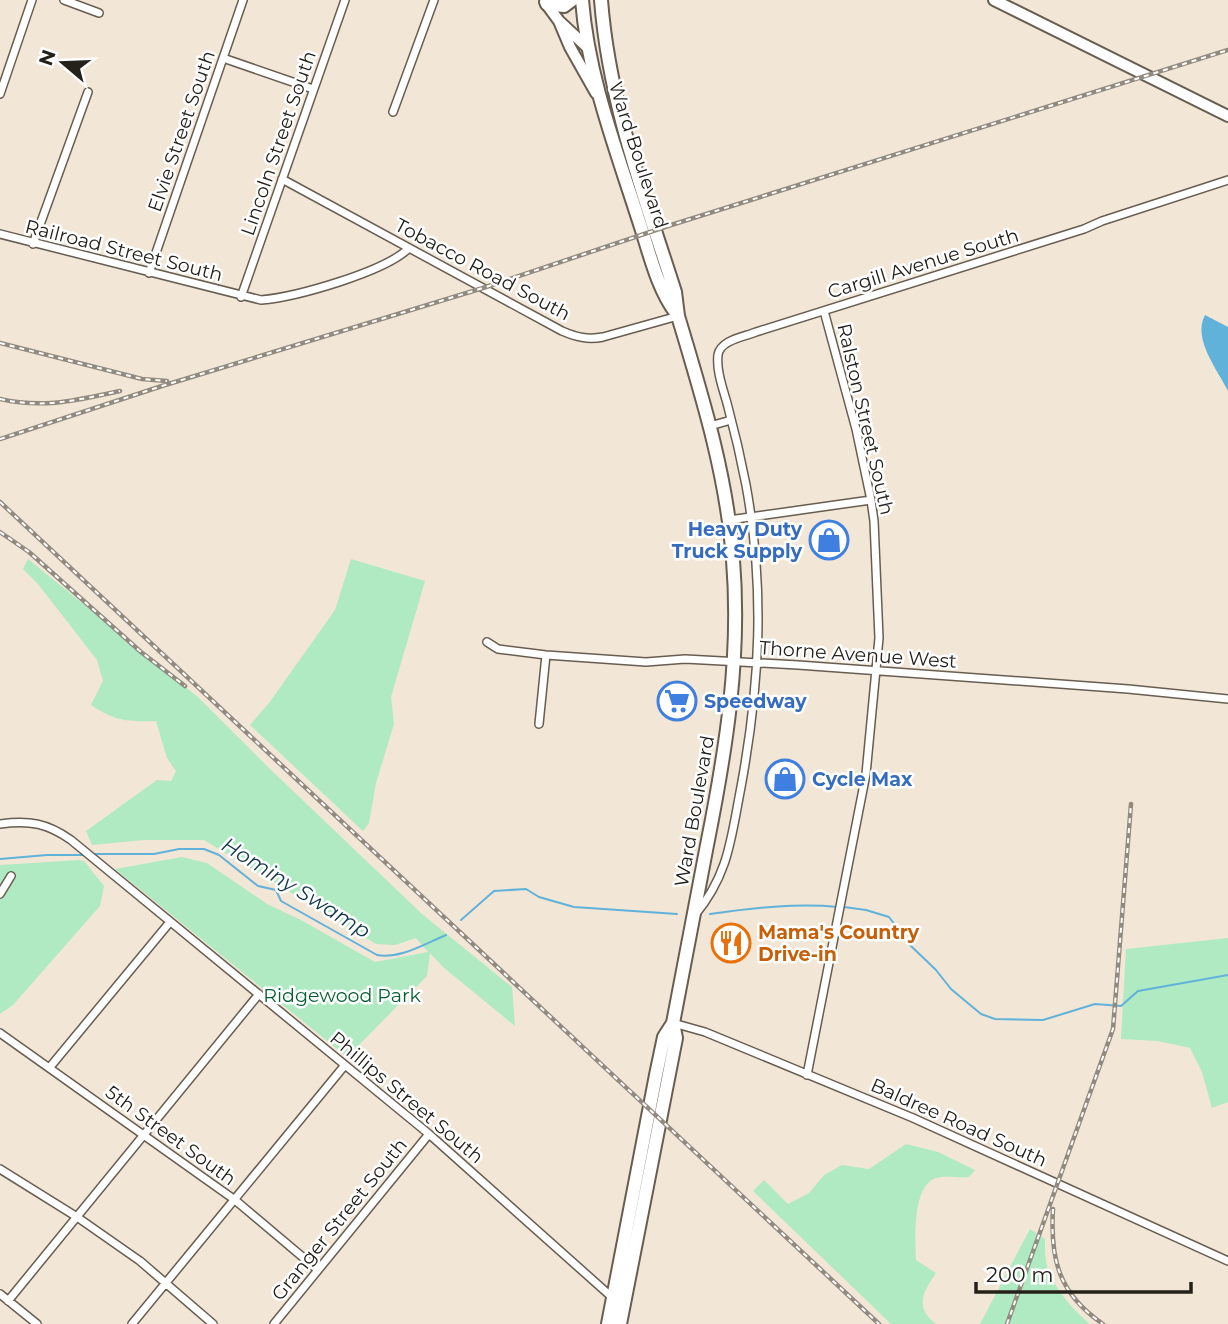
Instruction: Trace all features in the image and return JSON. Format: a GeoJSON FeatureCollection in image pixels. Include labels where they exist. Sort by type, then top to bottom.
{"type":"FeatureCollection","features":[{"type":"Feature","properties":{"kind":"highway"},"geometry":{"type":"LineString","coordinates":[[545,2],[564,6],[572,0]]}},
{"type":"Feature","properties":{"kind":"highway","name":"Ward Boulevard"},"geometry":{"type":"LineString","coordinates":[[582,0],[597,95],[655,270],[668,302],[678,316]]}},
{"type":"Feature","properties":{"kind":"highway","name":"Ward Boulevard"},"geometry":{"type":"LineString","coordinates":[[601,0],[610,73],[623,131],[675,292],[678,316],[710,426],[729,520],[735,588],[735,662],[728,734],[673,1023],[664,1037],[661,1050],[608,1324]]}},
{"type":"Feature","properties":{"kind":"highway"},"geometry":{"type":"LineString","coordinates":[[588,48],[610,73]]}},
{"type":"Feature","properties":{"kind":"highway","name":"Ward Boulevard"},"geometry":{"type":"LineString","coordinates":[[620,1324],[676,1038],[673,1023]]}},
{"type":"Feature","properties":{"kind":"street"},"geometry":{"type":"LineString","coordinates":[[0,94],[32,0]]}},
{"type":"Feature","properties":{"kind":"street"},"geometry":{"type":"LineString","coordinates":[[64,0],[99,13]]}},
{"type":"Feature","properties":{"kind":"street","name":"Elvie Street South"},"geometry":{"type":"LineString","coordinates":[[149,273],[243,0]]}},
{"type":"Feature","properties":{"kind":"street","name":"Lincoln Street South"},"geometry":{"type":"LineString","coordinates":[[241,297],[345,0]]}},
{"type":"Feature","properties":{"kind":"street"},"geometry":{"type":"LineString","coordinates":[[393,112],[434,0]]}},
{"type":"Feature","properties":{"kind":"street"},"geometry":{"type":"LineString","coordinates":[[994,0],[1228,116]]}},
{"type":"Feature","properties":{"kind":"street"},"geometry":{"type":"LineString","coordinates":[[545,2],[588,48]]}},
{"type":"Feature","properties":{"kind":"street"},"geometry":{"type":"LineString","coordinates":[[559,20],[570,47],[597,95]]}},
{"type":"Feature","properties":{"kind":"street"},"geometry":{"type":"LineString","coordinates":[[223,58],[313,89]]}},
{"type":"Feature","properties":{"kind":"street"},"geometry":{"type":"LineString","coordinates":[[33,244],[88,92]]}},
{"type":"Feature","properties":{"kind":"street","name":"Tobacco Road South"},"geometry":{"type":"LineString","coordinates":[[282,179],[577,337],[604,337],[678,316]]}},
{"type":"Feature","properties":{"kind":"street","name":"Cargill Avenue South"},"geometry":{"type":"LineString","coordinates":[[731,420],[718,366],[718,352],[721,347],[737,339],[1084,229],[1102,220],[1228,180]]}},
{"type":"Feature","properties":{"kind":"street","name":"Railroad Street South"},"geometry":{"type":"LineString","coordinates":[[0,234],[261,300],[295,295],[389,264],[409,248]]}},
{"type":"Feature","properties":{"kind":"street","name":"Ralston Street South"},"geometry":{"type":"LineString","coordinates":[[807,1075],[866,774],[880,638],[871,500],[856,429],[824,311]]}},
{"type":"Feature","properties":{"kind":"street"},"geometry":{"type":"LineString","coordinates":[[693,918],[719,880],[729,852],[748,749],[758,663],[758,591],[751,516],[731,420],[710,426]]}},
{"type":"Feature","properties":{"kind":"street"},"geometry":{"type":"LineString","coordinates":[[729,520],[871,500]]}},
{"type":"Feature","properties":{"kind":"street","name":"Thorne Avenue West"},"geometry":{"type":"LineString","coordinates":[[487,642],[498,649],[546,655],[646,662],[685,659],[758,663],[1128,689],[1228,699]]}},
{"type":"Feature","properties":{"kind":"street"},"geometry":{"type":"LineString","coordinates":[[539,724],[546,655]]}},
{"type":"Feature","properties":{"kind":"street","name":"Phillips Street South"},"geometry":{"type":"LineString","coordinates":[[0,824],[30,822],[57,830],[71,840],[429,1134],[624,1307]]}},
{"type":"Feature","properties":{"kind":"street"},"geometry":{"type":"LineString","coordinates":[[0,894],[11,876]]}},
{"type":"Feature","properties":{"kind":"street"},"geometry":{"type":"LineString","coordinates":[[50,1067],[170,922]]}},
{"type":"Feature","properties":{"kind":"street"},"geometry":{"type":"LineString","coordinates":[[8,1301],[259,994]]}},
{"type":"Feature","properties":{"kind":"street","name":"Baldree Road South"},"geometry":{"type":"LineString","coordinates":[[673,1023],[705,1032],[934,1127],[1228,1261]]}},
{"type":"Feature","properties":{"kind":"street","name":"5th Street South"},"geometry":{"type":"LineString","coordinates":[[0,1033],[235,1200],[318,1270]]}},
{"type":"Feature","properties":{"kind":"street"},"geometry":{"type":"LineString","coordinates":[[132,1324],[345,1065]]}},
{"type":"Feature","properties":{"kind":"street","name":"Granger Street South"},"geometry":{"type":"LineString","coordinates":[[274,1324],[429,1134]]}},
{"type":"Feature","properties":{"kind":"street"},"geometry":{"type":"LineString","coordinates":[[0,1169],[77,1217],[167,1282],[213,1324]]}},
{"type":"Feature","properties":{"kind":"street"},"geometry":{"type":"LineString","coordinates":[[0,1294],[37,1324]]}},
{"type":"Feature","properties":{"kind":"green space","name":"Ridgewood Park"},"geometry":{"type":"Polygon","coordinates":[[[28,559],[199,698],[422,914],[512,987],[515,1026],[443,967],[430,953],[427,976],[347,1057],[115,869],[182,857],[207,863],[267,904],[375,962],[428,952],[416,938],[395,945],[376,944],[204,840],[144,840],[92,845],[86,831],[157,780],[171,781],[176,771],[167,758],[156,721],[122,719],[91,705],[103,681],[97,660],[38,584],[23,569],[28,559]]]}},
{"type":"Feature","properties":{"kind":"green space"},"geometry":{"type":"Polygon","coordinates":[[[351,559],[425,581],[391,697],[394,724],[376,783],[369,823],[363,831],[250,725],[269,703],[335,610],[351,559]]]}},
{"type":"Feature","properties":{"kind":"green space"},"geometry":{"type":"Polygon","coordinates":[[[84,861],[104,886],[100,906],[13,1005],[0,1014],[0,865],[84,861]]]}},
{"type":"Feature","properties":{"kind":"green space"},"geometry":{"type":"Polygon","coordinates":[[[1228,938],[1228,1102],[1212,1108],[1202,1072],[1190,1048],[1158,1041],[1121,1039],[1126,949],[1228,938]]]}},
{"type":"Feature","properties":{"kind":"green space"},"geometry":{"type":"Polygon","coordinates":[[[906,1144],[938,1152],[975,1170],[969,1177],[936,1178],[928,1183],[919,1202],[916,1260],[936,1273],[924,1293],[923,1305],[929,1318],[936,1324],[891,1324],[753,1191],[764,1180],[788,1204],[809,1193],[824,1175],[842,1165],[869,1169],[906,1144]]]}},
{"type":"Feature","properties":{"kind":"green space"},"geometry":{"type":"Polygon","coordinates":[[[1030,1229],[1045,1239],[1047,1266],[1059,1291],[1090,1324],[980,1324],[1030,1229]]]}},
{"type":"Feature","properties":{"kind":"water"},"geometry":{"type":"Polygon","coordinates":[[[1205,315],[1228,327],[1228,391],[1204,344],[1202,324],[1205,315]]]}},
{"type":"Feature","properties":{"kind":"waterway","name":"Hominy Swamp"},"geometry":{"type":"LineString","coordinates":[[92,854],[154,854],[179,849],[204,849],[219,855],[258,886],[276,890],[281,901],[377,955],[404,953],[446,935]]}},
{"type":"Feature","properties":{"kind":"waterway","name":"Hominy Swamp"},"geometry":{"type":"LineString","coordinates":[[0,859],[83,855]]}},
{"type":"Feature","properties":{"kind":"waterway","name":"Hominy Swamp"},"geometry":{"type":"LineString","coordinates":[[461,920],[494,891],[526,889],[539,897],[574,907],[677,914]]}},
{"type":"Feature","properties":{"kind":"waterway","name":"Hominy Swamp"},"geometry":{"type":"LineString","coordinates":[[710,914],[774,907],[838,907]]}},
{"type":"Feature","properties":{"kind":"waterway","name":"Hominy Swamp"},"geometry":{"type":"LineString","coordinates":[[844,907],[889,917],[910,945],[951,989],[981,1014],[995,1019],[1043,1020],[1095,1004],[1121,1006],[1138,991],[1228,975]]}},
{"type":"Feature","properties":{"kind":"railway"},"geometry":{"type":"LineString","coordinates":[[0,439],[1228,50]]}},
{"type":"Feature","properties":{"kind":"railway"},"geometry":{"type":"LineString","coordinates":[[0,343],[142,379],[167,381]]}},
{"type":"Feature","properties":{"kind":"railway"},"geometry":{"type":"LineString","coordinates":[[0,399],[46,403],[120,391]]}},
{"type":"Feature","properties":{"kind":"railway"},"geometry":{"type":"LineString","coordinates":[[0,502],[879,1324]]}},
{"type":"Feature","properties":{"kind":"railway"},"geometry":{"type":"LineString","coordinates":[[0,532],[29,552],[141,652],[185,686]]}},
{"type":"Feature","properties":{"kind":"railway"},"geometry":{"type":"LineString","coordinates":[[1007,1324],[1113,1029],[1131,804]]}},
{"type":"Feature","properties":{"kind":"railway"},"geometry":{"type":"LineString","coordinates":[[1053,1209],[1053,1244],[1060,1274],[1076,1301],[1103,1324]]}},
{"type":"Feature","properties":{"kind":"place","name":"Heavy Duty Truck Supply"},"geometry":{"type":"Point","coordinates":[829,540]}},
{"type":"Feature","properties":{"kind":"place","name":"Speedway"},"geometry":{"type":"Point","coordinates":[677,701]}},
{"type":"Feature","properties":{"kind":"place","name":"Cycle Max"},"geometry":{"type":"Point","coordinates":[785,779]}},
{"type":"Feature","properties":{"kind":"place","name":"Mama's Country Drive-in"},"geometry":{"type":"Point","coordinates":[731,943]}}]}
